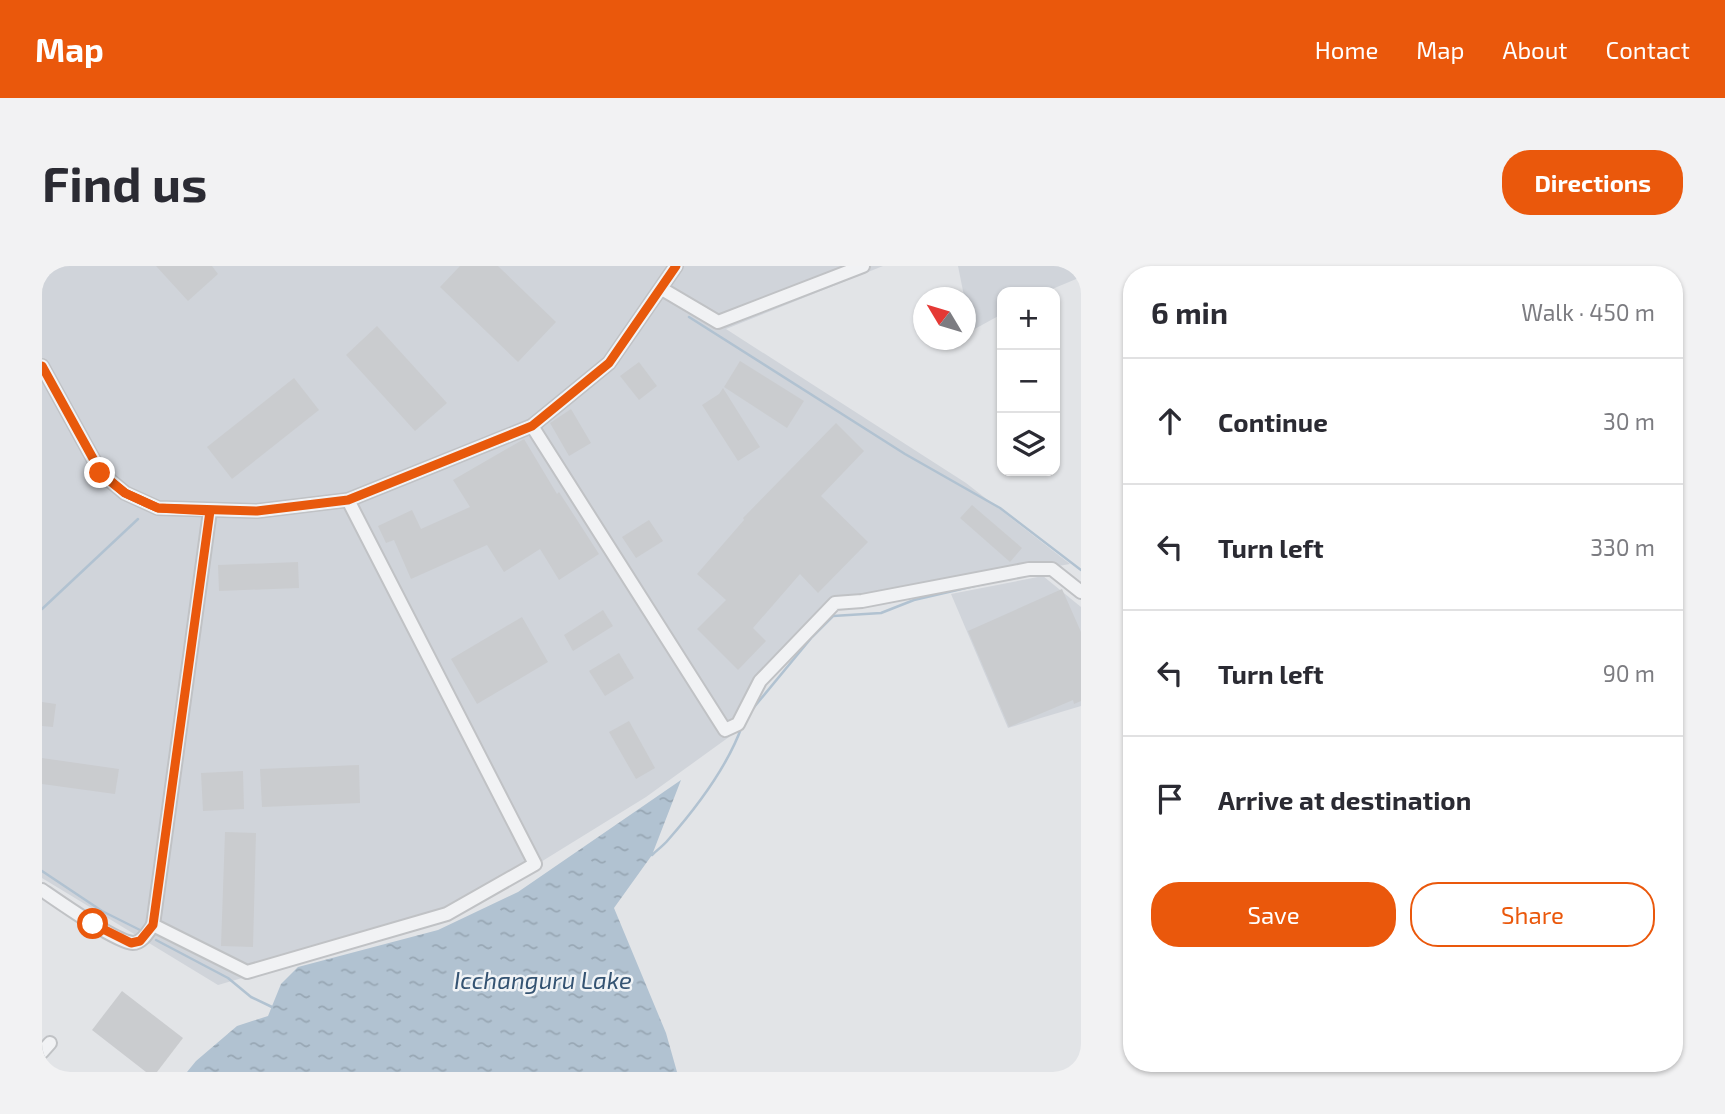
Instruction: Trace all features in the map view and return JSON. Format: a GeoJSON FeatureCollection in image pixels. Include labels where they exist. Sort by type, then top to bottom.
{"type":"FeatureCollection","features":[{"type":"Feature","properties":{"kind":"street"},"geometry":{"type":"LineString","coordinates":[[42,366],[100,473],[125,493],[158,508],[257,511],[348,500],[532,426],[609,363],[676,266]]}},
{"type":"Feature","properties":{"kind":"street"},"geometry":{"type":"LineString","coordinates":[[662,289],[718,322],[863,266]]}},
{"type":"Feature","properties":{"kind":"street"},"geometry":{"type":"LineString","coordinates":[[532,426],[725,730],[738,723],[760,681],[835,603],[862,601],[1029,569],[1052,569],[1081,592]]}},
{"type":"Feature","properties":{"kind":"street"},"geometry":{"type":"LineString","coordinates":[[153,925],[247,972],[447,914],[535,864],[348,500]]}},
{"type":"Feature","properties":{"kind":"street"},"geometry":{"type":"LineString","coordinates":[[42,890],[93,924],[131,943],[140,941],[153,925],[210,511]]}},
{"type":"Feature","properties":{"kind":"shaded area"},"geometry":{"type":"Polygon","coordinates":[[[42,266],[883,266],[726,329],[966,483],[1070,564],[834,604],[755,681],[729,737],[646,797],[452,917],[218,985],[42,878],[42,266]]]}},
{"type":"Feature","properties":{"kind":"shaded area"},"geometry":{"type":"Polygon","coordinates":[[[958,266],[1081,266],[1081,277],[1057,287],[997,287],[997,317],[976,328],[976,287],[962,287],[958,266]]]}},
{"type":"Feature","properties":{"kind":"shaded area"},"geometry":{"type":"Polygon","coordinates":[[[1043,576],[1081,607],[1081,706],[1008,728],[951,594],[1043,576]]]}},
{"type":"Feature","properties":{"kind":"water","name":"Icchanguru Lake"},"geometry":{"type":"Polygon","coordinates":[[[681,780],[652,855],[614,908],[666,1033],[677,1072],[187,1072],[237,1026],[268,1016],[281,984],[298,967],[438,930],[518,892],[681,780]]]}},
{"type":"Feature","properties":{"kind":"building"},"geometry":{"type":"Polygon","coordinates":[[[156,266],[212,266],[218,274],[188,301],[156,266]]]}},
{"type":"Feature","properties":{"kind":"building"},"geometry":{"type":"Polygon","coordinates":[[[460,266],[498,266],[556,322],[518,362],[440,287],[460,266]]]}},
{"type":"Feature","properties":{"kind":"building"},"geometry":{"type":"Polygon","coordinates":[[[377,326],[447,403],[415,431],[346,355],[377,326]]]}},
{"type":"Feature","properties":{"kind":"building"},"geometry":{"type":"Polygon","coordinates":[[[740,361],[804,401],[787,428],[724,387],[740,361]]]}},
{"type":"Feature","properties":{"kind":"building"},"geometry":{"type":"Polygon","coordinates":[[[639,362],[657,386],[639,400],[620,376],[639,362]]]}},
{"type":"Feature","properties":{"kind":"building"},"geometry":{"type":"Polygon","coordinates":[[[294,378],[319,410],[232,479],[207,447],[294,378]]]}},
{"type":"Feature","properties":{"kind":"building"},"geometry":{"type":"Polygon","coordinates":[[[723,388],[760,447],[738,461],[702,405],[719,394],[723,388]]]}},
{"type":"Feature","properties":{"kind":"building"},"geometry":{"type":"Polygon","coordinates":[[[571,409],[591,443],[569,456],[550,423],[571,409]]]}},
{"type":"Feature","properties":{"kind":"building"},"geometry":{"type":"Polygon","coordinates":[[[836,423],[864,451],[821,496],[868,542],[818,593],[800,574],[753,628],[766,641],[738,670],[697,629],[726,600],[697,574],[743,518],[836,423]]]}},
{"type":"Feature","properties":{"kind":"building"},"geometry":{"type":"Polygon","coordinates":[[[524,439],[557,494],[559,492],[599,554],[559,580],[540,549],[504,572],[487,545],[411,579],[394,540],[386,543],[378,526],[412,510],[421,529],[470,507],[453,480],[524,439]]]}},
{"type":"Feature","properties":{"kind":"building"},"geometry":{"type":"Polygon","coordinates":[[[972,505],[1022,548],[1010,562],[960,518],[972,505]]]}},
{"type":"Feature","properties":{"kind":"building"},"geometry":{"type":"Polygon","coordinates":[[[649,520],[663,541],[636,558],[622,537],[649,520]]]}},
{"type":"Feature","properties":{"kind":"building"},"geometry":{"type":"Polygon","coordinates":[[[298,562],[299,588],[219,591],[218,565],[298,562]]]}},
{"type":"Feature","properties":{"kind":"building"},"geometry":{"type":"Polygon","coordinates":[[[1062,589],[1081,632],[1081,701],[1074,704],[1073,700],[1009,727],[968,631],[1062,589]]]}},
{"type":"Feature","properties":{"kind":"building"},"geometry":{"type":"Polygon","coordinates":[[[603,610],[613,626],[573,651],[564,635],[603,610]]]}},
{"type":"Feature","properties":{"kind":"building"},"geometry":{"type":"Polygon","coordinates":[[[522,617],[548,662],[477,704],[451,659],[522,617]]]}},
{"type":"Feature","properties":{"kind":"building"},"geometry":{"type":"Polygon","coordinates":[[[619,653],[634,678],[605,696],[589,671],[619,653]]]}},
{"type":"Feature","properties":{"kind":"building"},"geometry":{"type":"Polygon","coordinates":[[[42,702],[56,704],[53,727],[42,726],[42,702]]]}},
{"type":"Feature","properties":{"kind":"building"},"geometry":{"type":"Polygon","coordinates":[[[629,721],[655,768],[636,779],[609,732],[629,721]]]}},
{"type":"Feature","properties":{"kind":"building"},"geometry":{"type":"Polygon","coordinates":[[[42,758],[119,769],[115,794],[42,784],[42,758]]]}},
{"type":"Feature","properties":{"kind":"building"},"geometry":{"type":"Polygon","coordinates":[[[359,765],[360,803],[262,807],[260,769],[359,765]]]}},
{"type":"Feature","properties":{"kind":"building"},"geometry":{"type":"Polygon","coordinates":[[[243,771],[244,809],[203,811],[201,773],[243,771]]]}},
{"type":"Feature","properties":{"kind":"building"},"geometry":{"type":"Polygon","coordinates":[[[225,832],[256,833],[253,947],[221,946],[225,832]]]}},
{"type":"Feature","properties":{"kind":"building"},"geometry":{"type":"Polygon","coordinates":[[[122,991],[183,1038],[157,1072],[146,1072],[92,1030],[122,991]]]}},
{"type":"Feature","properties":{"kind":"waterway"},"geometry":{"type":"LineString","coordinates":[[689,317],[905,454],[1000,508],[1081,570]]}},
{"type":"Feature","properties":{"kind":"waterway"},"geometry":{"type":"LineString","coordinates":[[42,609],[138,519]]}},
{"type":"Feature","properties":{"kind":"waterway"},"geometry":{"type":"LineString","coordinates":[[750,712],[812,637],[833,616],[881,613],[914,600],[996,581]]}},
{"type":"Feature","properties":{"kind":"waterway"},"geometry":{"type":"LineString","coordinates":[[652,855],[700,801],[728,757],[742,726]]}},
{"type":"Feature","properties":{"kind":"waterway"},"geometry":{"type":"LineString","coordinates":[[42,871],[102,911],[142,931]]}},
{"type":"Feature","properties":{"kind":"waterway"},"geometry":{"type":"LineString","coordinates":[[156,940],[228,978],[251,997],[272,1007]]}},
{"type":"Feature","properties":{"kind":"cycle path"},"geometry":{"type":"LineString","coordinates":[[42,366],[101,473],[125,493],[158,508],[257,511],[348,500],[532,426],[609,363],[676,266]]}},
{"type":"Feature","properties":{"kind":"route"},"geometry":{"type":"LineString","coordinates":[[93,924],[131,943],[140,941],[153,925],[210,511],[158,508],[125,493],[100,473]]}}]}
